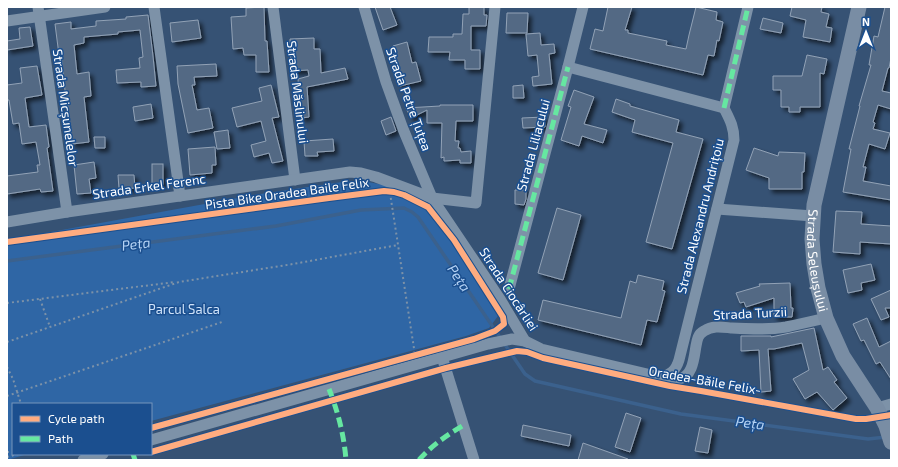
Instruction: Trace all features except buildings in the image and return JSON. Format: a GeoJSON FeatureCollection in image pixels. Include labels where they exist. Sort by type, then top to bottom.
{"type":"FeatureCollection","features":[{"type":"Feature","properties":{"kind":"main road","name":"Strada Seleușului"},"geometry":{"type":"LineString","coordinates":[[859,7],[814,205],[812,240],[818,288],[826,318],[843,356],[884,406],[889,436]]}},
{"type":"Feature","properties":{"kind":"street"},"geometry":{"type":"LineString","coordinates":[[7,21],[38,12],[105,7]]}},
{"type":"Feature","properties":{"kind":"street"},"geometry":{"type":"LineString","coordinates":[[154,7],[180,196]]}},
{"type":"Feature","properties":{"kind":"street","name":"Strada Măslinului"},"geometry":{"type":"LineString","coordinates":[[273,7],[295,180]]}},
{"type":"Feature","properties":{"kind":"street","name":"Strada Petre Țuțea"},"geometry":{"type":"LineString","coordinates":[[364,7],[388,88],[403,129],[432,198],[458,236]]}},
{"type":"Feature","properties":{"kind":"street","name":"Strada Erkel Ferenc"},"geometry":{"type":"LineString","coordinates":[[7,222],[67,212],[350,172],[376,177],[432,198],[476,203],[495,7]]}},
{"type":"Feature","properties":{"kind":"street","name":"Strada Liliacului"},"geometry":{"type":"LineString","coordinates":[[509,289],[583,7]]}},
{"type":"Feature","properties":{"kind":"street"},"geometry":{"type":"LineString","coordinates":[[568,67],[724,108],[748,7]]}},
{"type":"Feature","properties":{"kind":"street","name":"Strada Micșunelelor"},"geometry":{"type":"LineString","coordinates":[[38,12],[67,212]]}},
{"type":"Feature","properties":{"kind":"street","name":"Strada Alexandru Andrițoiu"},"geometry":{"type":"LineString","coordinates":[[660,377],[667,376],[678,366],[734,140],[734,130],[724,108]]}},
{"type":"Feature","properties":{"kind":"street"},"geometry":{"type":"LineString","coordinates":[[717,208],[813,216]]}},
{"type":"Feature","properties":{"kind":"street","name":"Strada Ciocârliei"},"geometry":{"type":"LineString","coordinates":[[458,236],[500,299],[524,341],[541,349],[660,377]]}},
{"type":"Feature","properties":{"kind":"street","name":"Strada Turzii"},"geometry":{"type":"LineString","coordinates":[[660,377],[677,379],[686,376],[692,366],[700,334],[705,330],[720,327],[759,329],[786,327],[826,318]]}},
{"type":"Feature","properties":{"kind":"street"},"geometry":{"type":"LineString","coordinates":[[152,440],[415,357],[442,357],[512,339],[524,341]]}},
{"type":"Feature","properties":{"kind":"street"},"geometry":{"type":"LineString","coordinates":[[442,357],[474,460]]}},
{"type":"Feature","properties":{"kind":"street"},"geometry":{"type":"LineString","coordinates":[[83,460],[100,455]]}},
{"type":"Feature","properties":{"kind":"path"},"geometry":{"type":"LineString","coordinates":[[391,203],[415,357]]}},
{"type":"Feature","properties":{"kind":"path"},"geometry":{"type":"LineString","coordinates":[[7,303],[179,282],[293,264],[398,244]]}},
{"type":"Feature","properties":{"kind":"path"},"geometry":{"type":"LineString","coordinates":[[7,342],[179,282]]}},
{"type":"Feature","properties":{"kind":"path"},"geometry":{"type":"LineString","coordinates":[[40,299],[50,327]]}},
{"type":"Feature","properties":{"kind":"path"},"geometry":{"type":"LineString","coordinates":[[7,396],[222,322]]}},
{"type":"Feature","properties":{"kind":"path"},"geometry":{"type":"LineString","coordinates":[[7,367],[13,379],[21,403]]}},
{"type":"Feature","properties":{"kind":"green space","name":"Parcul Salca"},"geometry":{"type":"Polygon","coordinates":[[[342,182],[368,182],[384,185],[426,203],[498,316],[489,328],[466,336],[152,421],[152,403],[12,403],[12,455],[24,455],[7,460],[7,240],[254,195],[342,182]]]}},
{"type":"Feature","properties":{"kind":"waterway","name":"Peța"},"geometry":{"type":"LineString","coordinates":[[7,261],[276,226],[361,210],[404,208],[418,217],[525,374],[535,381],[681,414],[868,439],[886,437]]}},
{"type":"Feature","properties":{"kind":"marked path"},"geometry":{"type":"LineString","coordinates":[[724,108],[748,7]]}},
{"type":"Feature","properties":{"kind":"marked path"},"geometry":{"type":"LineString","coordinates":[[509,289],[568,67]]}},
{"type":"Feature","properties":{"kind":"marked path"},"geometry":{"type":"LineString","coordinates":[[329,389],[340,424],[346,460]]}},
{"type":"Feature","properties":{"kind":"marked path"},"geometry":{"type":"LineString","coordinates":[[419,460],[440,441],[464,425]]}},
{"type":"Feature","properties":{"kind":"marked path"},"geometry":{"type":"LineString","coordinates":[[133,455],[135,460]]}},
{"type":"Feature","properties":{"kind":"cycle path","name":"Pista Bike Oradea Baile Felix"},"geometry":{"type":"LineString","coordinates":[[7,242],[329,198],[384,191],[394,192],[404,195],[428,207],[454,240],[503,317],[504,324],[495,331],[474,339],[152,428]]}},
{"type":"Feature","properties":{"kind":"cycle path","name":"Oradea-Băile Felix-"},"geometry":{"type":"LineString","coordinates":[[152,452],[446,368],[517,351],[527,352],[543,358],[670,386],[856,419],[891,415]]}}]}
